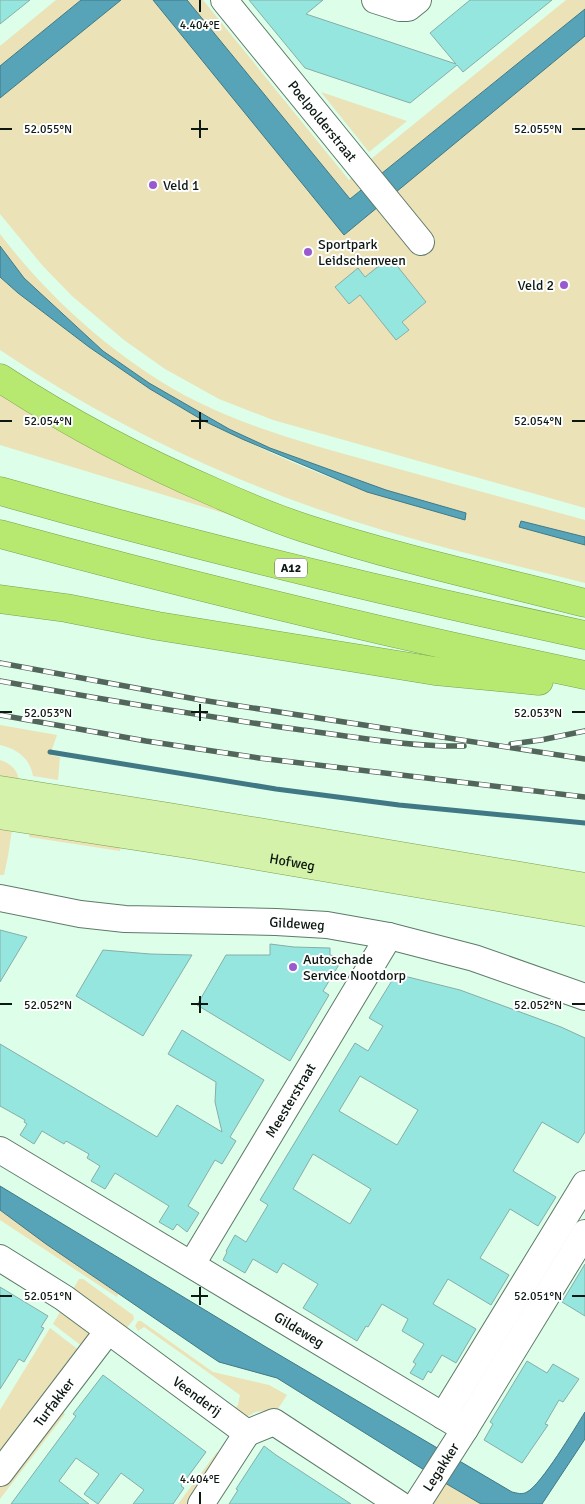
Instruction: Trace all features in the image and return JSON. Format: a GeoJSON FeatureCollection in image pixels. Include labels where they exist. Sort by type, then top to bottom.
{"type":"FeatureCollection","features":[{"type":"Feature","properties":{"kind":"highway"},"geometry":{"type":"LineString","coordinates":[[0,378],[72,422],[134,456],[276,518],[380,551],[585,603]]}},
{"type":"Feature","properties":{"kind":"highway","name":"A12"},"geometry":{"type":"LineString","coordinates":[[0,491],[202,546],[409,597],[585,635]]}},
{"type":"Feature","properties":{"kind":"highway"},"geometry":{"type":"LineString","coordinates":[[0,534],[157,577],[243,598],[458,648],[585,675]]}},
{"type":"Feature","properties":{"kind":"highway"},"geometry":{"type":"LineString","coordinates":[[0,599],[66,608],[168,627],[435,671],[585,685]]}},
{"type":"Feature","properties":{"kind":"main road","name":"Hofweg"},"geometry":{"type":"LineString","coordinates":[[0,790],[585,887]]}},
{"type":"Feature","properties":{"kind":"main road","name":"Hofweg"},"geometry":{"type":"LineString","coordinates":[[0,815],[194,845],[585,912]]}},
{"type":"Feature","properties":{"kind":"street","name":"Poelpolderstraat"},"geometry":{"type":"LineString","coordinates":[[224,0],[422,242]]}},
{"type":"Feature","properties":{"kind":"street"},"geometry":{"type":"LineString","coordinates":[[375,0],[400,8],[408,8],[418,0]]}},
{"type":"Feature","properties":{"kind":"street","name":"Gildeweg"},"geometry":{"type":"LineString","coordinates":[[0,898],[80,914],[125,919],[327,925],[388,936],[474,958],[585,997]]}},
{"type":"Feature","properties":{"kind":"street","name":"Meesterstraat"},"geometry":{"type":"LineString","coordinates":[[192,1264],[388,936]]}},
{"type":"Feature","properties":{"kind":"street","name":"Gildeweg"},"geometry":{"type":"LineString","coordinates":[[0,1150],[465,1429]]}},
{"type":"Feature","properties":{"kind":"street"},"geometry":{"type":"LineString","coordinates":[[443,1416],[585,1184]]}},
{"type":"Feature","properties":{"kind":"street"},"geometry":{"type":"LineString","coordinates":[[465,1429],[585,1233]]}},
{"type":"Feature","properties":{"kind":"street","name":"Veenderij"},"geometry":{"type":"LineString","coordinates":[[0,1258],[64,1298],[247,1433]]}},
{"type":"Feature","properties":{"kind":"street","name":"Turfakker"},"geometry":{"type":"LineString","coordinates":[[0,1473],[108,1330]]}},
{"type":"Feature","properties":{"kind":"street"},"geometry":{"type":"LineString","coordinates":[[201,1504],[247,1433],[274,1422],[399,1504]]}},
{"type":"Feature","properties":{"kind":"street","name":"Legakker"},"geometry":{"type":"LineString","coordinates":[[416,1504],[465,1429]]}},
{"type":"Feature","properties":{"kind":"shaded area"},"geometry":{"type":"Polygon","coordinates":[[[56,0],[81,0],[0,66],[0,46],[56,0]]]}},
{"type":"Feature","properties":{"kind":"shaded area","name":"Sportpark Leidschenveen"},"geometry":{"type":"Polygon","coordinates":[[[121,0],[153,0],[344,234],[585,36],[585,508],[273,420],[219,399],[165,369],[124,340],[72,296],[42,265],[0,214],[0,98],[121,0]]]}},
{"type":"Feature","properties":{"kind":"shaded area"},"geometry":{"type":"Polygon","coordinates":[[[187,0],[203,0],[349,180],[353,177],[362,188],[350,199],[187,0]]]}},
{"type":"Feature","properties":{"kind":"shaded area"},"geometry":{"type":"Polygon","coordinates":[[[566,0],[585,0],[585,9],[382,173],[371,159],[566,0]]]}},
{"type":"Feature","properties":{"kind":"shaded area"},"geometry":{"type":"Polygon","coordinates":[[[321,92],[407,121],[369,152],[321,92]]]}},
{"type":"Feature","properties":{"kind":"shaded area"},"geometry":{"type":"Polygon","coordinates":[[[0,234],[39,281],[84,324],[132,362],[184,395],[230,417],[303,442],[585,520],[585,537],[521,521],[519,527],[585,545],[585,583],[406,537],[301,503],[211,467],[124,425],[82,401],[0,350],[0,277],[65,329],[104,357],[185,409],[228,432],[271,453],[361,489],[465,519],[466,513],[386,490],[270,448],[229,429],[149,383],[103,351],[24,278],[0,246],[0,234]]]}},
{"type":"Feature","properties":{"kind":"shaded area"},"geometry":{"type":"Polygon","coordinates":[[[0,387],[240,518],[0,445],[0,387]]]}},
{"type":"Feature","properties":{"kind":"shaded area"},"geometry":{"type":"Polygon","coordinates":[[[0,725],[57,735],[50,755],[60,757],[58,780],[33,776],[29,764],[22,755],[0,745],[0,725]]]}},
{"type":"Feature","properties":{"kind":"shaded area"},"geometry":{"type":"Polygon","coordinates":[[[0,760],[14,769],[18,775],[19,784],[0,785],[0,760]]]}},
{"type":"Feature","properties":{"kind":"shaded area"},"geometry":{"type":"Polygon","coordinates":[[[0,822],[13,823],[4,875],[0,875],[0,822]]]}},
{"type":"Feature","properties":{"kind":"shaded area"},"geometry":{"type":"Polygon","coordinates":[[[31,825],[121,846],[120,851],[29,837],[31,825]]]}},
{"type":"Feature","properties":{"kind":"shaded area"},"geometry":{"type":"Polygon","coordinates":[[[0,1210],[118,1294],[117,1297],[0,1220],[0,1210]]]}},
{"type":"Feature","properties":{"kind":"shaded area"},"geometry":{"type":"Polygon","coordinates":[[[79,1279],[83,1279],[133,1315],[134,1319],[122,1334],[69,1296],[79,1279]]]}},
{"type":"Feature","properties":{"kind":"shaded area"},"geometry":{"type":"Polygon","coordinates":[[[64,1305],[92,1328],[87,1350],[53,1324],[64,1305]]]}},
{"type":"Feature","properties":{"kind":"shaded area"},"geometry":{"type":"Polygon","coordinates":[[[138,1321],[141,1321],[213,1372],[269,1385],[287,1395],[274,1415],[263,1411],[241,1418],[230,1415],[238,1405],[240,1395],[144,1327],[138,1331],[135,1326],[138,1321]]]}},
{"type":"Feature","properties":{"kind":"shaded area"},"geometry":{"type":"Polygon","coordinates":[[[50,1328],[84,1354],[8,1456],[0,1451],[0,1410],[50,1328]]]}},
{"type":"Feature","properties":{"kind":"shaded area"},"geometry":{"type":"Polygon","coordinates":[[[57,1407],[65,1414],[0,1499],[0,1483],[57,1407]]]}},
{"type":"Feature","properties":{"kind":"shaded area"},"geometry":{"type":"Polygon","coordinates":[[[217,1452],[224,1457],[192,1504],[178,1504],[217,1452]]]}},
{"type":"Feature","properties":{"kind":"shaded area"},"geometry":{"type":"Polygon","coordinates":[[[445,1483],[481,1504],[431,1504],[445,1483]]]}},
{"type":"Feature","properties":{"kind":"water"},"geometry":{"type":"Polygon","coordinates":[[[81,0],[121,0],[0,98],[0,66],[81,0]]]}},
{"type":"Feature","properties":{"kind":"water"},"geometry":{"type":"Polygon","coordinates":[[[153,0],[187,0],[350,199],[585,9],[585,36],[344,235],[153,0]]]}},
{"type":"Feature","properties":{"kind":"water"},"geometry":{"type":"Polygon","coordinates":[[[0,246],[24,278],[103,351],[149,383],[229,429],[270,448],[386,490],[466,513],[465,520],[367,492],[204,421],[150,389],[89,347],[18,293],[0,277],[0,246]]]}},
{"type":"Feature","properties":{"kind":"water"},"geometry":{"type":"Polygon","coordinates":[[[521,521],[585,537],[585,545],[519,527],[521,521]]]}},
{"type":"Feature","properties":{"kind":"water"},"geometry":{"type":"Polygon","coordinates":[[[0,1186],[266,1347],[512,1492],[520,1494],[527,1492],[541,1479],[585,1412],[585,1439],[542,1504],[481,1504],[277,1378],[219,1362],[46,1244],[0,1210],[0,1186]]]}},
{"type":"Feature","properties":{"kind":"building"},"geometry":{"type":"Polygon","coordinates":[[[0,0],[30,0],[0,24],[0,0]]]}},
{"type":"Feature","properties":{"kind":"building"},"geometry":{"type":"Polygon","coordinates":[[[249,0],[323,0],[306,14],[456,64],[430,33],[470,0],[552,0],[463,72],[457,65],[410,103],[305,68],[249,0]]]}},
{"type":"Feature","properties":{"kind":"building"},"geometry":{"type":"Polygon","coordinates":[[[390,257],[426,302],[402,322],[409,330],[396,340],[360,295],[349,304],[335,287],[358,268],[365,277],[390,257]]]}},
{"type":"Feature","properties":{"kind":"building"},"geometry":{"type":"Polygon","coordinates":[[[0,930],[27,937],[0,982],[0,930]]]}},
{"type":"Feature","properties":{"kind":"building"},"geometry":{"type":"Polygon","coordinates":[[[270,944],[330,948],[330,955],[343,958],[323,991],[329,995],[290,1061],[197,1005],[226,955],[270,955],[270,944]]]}},
{"type":"Feature","properties":{"kind":"building"},"geometry":{"type":"Polygon","coordinates":[[[103,950],[192,955],[143,1036],[76,996],[103,950]]]}},
{"type":"Feature","properties":{"kind":"building"},"geometry":{"type":"Polygon","coordinates":[[[396,974],[460,990],[561,1027],[585,1038],[585,1132],[578,1143],[542,1122],[513,1171],[556,1197],[538,1226],[510,1209],[480,1258],[509,1275],[491,1305],[448,1279],[433,1304],[476,1329],[456,1363],[442,1355],[431,1373],[428,1371],[423,1380],[410,1373],[416,1364],[413,1362],[424,1344],[402,1331],[408,1319],[382,1304],[357,1341],[303,1308],[318,1284],[283,1263],[277,1273],[253,1259],[245,1273],[223,1260],[235,1235],[246,1242],[268,1205],[260,1200],[355,1043],[368,1051],[383,1026],[369,1018],[396,974]],[[360,1076],[339,1111],[397,1145],[418,1110],[360,1076]],[[313,1154],[293,1189],[350,1224],[371,1189],[313,1154]]]}},
{"type":"Feature","properties":{"kind":"building"},"geometry":{"type":"Polygon","coordinates":[[[182,1030],[264,1080],[230,1137],[236,1141],[222,1164],[215,1160],[188,1206],[199,1213],[187,1232],[177,1224],[173,1230],[159,1222],[169,1206],[115,1173],[105,1189],[91,1181],[100,1166],[87,1158],[89,1154],[66,1141],[64,1144],[42,1131],[34,1144],[20,1135],[27,1124],[24,1122],[25,1120],[0,1106],[0,1044],[157,1137],[177,1105],[222,1132],[215,1102],[216,1082],[168,1054],[182,1030]]]}},
{"type":"Feature","properties":{"kind":"building"},"geometry":{"type":"Polygon","coordinates":[[[585,1264],[585,1316],[562,1302],[585,1264]]]}},
{"type":"Feature","properties":{"kind":"building"},"geometry":{"type":"Polygon","coordinates":[[[0,1287],[48,1316],[41,1327],[44,1328],[24,1362],[19,1359],[0,1389],[0,1287]]]}},
{"type":"Feature","properties":{"kind":"building"},"geometry":{"type":"Polygon","coordinates":[[[527,1361],[547,1373],[553,1364],[579,1379],[563,1402],[559,1400],[545,1424],[548,1425],[522,1463],[484,1440],[493,1424],[490,1422],[527,1361]]]}},
{"type":"Feature","properties":{"kind":"building"},"geometry":{"type":"Polygon","coordinates":[[[103,1375],[206,1452],[181,1486],[184,1488],[173,1504],[133,1504],[144,1490],[121,1473],[98,1504],[84,1494],[99,1474],[76,1458],[59,1481],[89,1504],[11,1504],[76,1416],[73,1414],[103,1375]]]}},
{"type":"Feature","properties":{"kind":"building"},"geometry":{"type":"Polygon","coordinates":[[[264,1446],[351,1504],[229,1504],[238,1490],[236,1489],[264,1446]]]}},
{"type":"Feature","properties":{"kind":"waterway"},"geometry":{"type":"LineString","coordinates":[[50,752],[276,789],[399,805],[585,823]]}},
{"type":"Feature","properties":{"kind":"railway"},"geometry":{"type":"LineString","coordinates":[[0,663],[201,700],[585,759]]}},
{"type":"Feature","properties":{"kind":"railway"},"geometry":{"type":"LineString","coordinates":[[0,681],[302,730],[403,743],[464,746]]}},
{"type":"Feature","properties":{"kind":"railway"},"geometry":{"type":"LineString","coordinates":[[0,715],[146,741],[259,758],[585,797]]}},
{"type":"Feature","properties":{"kind":"railway"},"geometry":{"type":"LineString","coordinates":[[511,744],[585,731]]}},
{"type":"Feature","properties":{"kind":"place","name":"Veld 1"},"geometry":{"type":"Point","coordinates":[153,185]}},
{"type":"Feature","properties":{"kind":"place","name":"Sportpark Leidschenveen"},"geometry":{"type":"Point","coordinates":[308,252]}},
{"type":"Feature","properties":{"kind":"place","name":"Veld 2"},"geometry":{"type":"Point","coordinates":[564,285]}},
{"type":"Feature","properties":{"kind":"place","name":"Autoschade Service Nootdorp"},"geometry":{"type":"Point","coordinates":[293,967]}}]}
